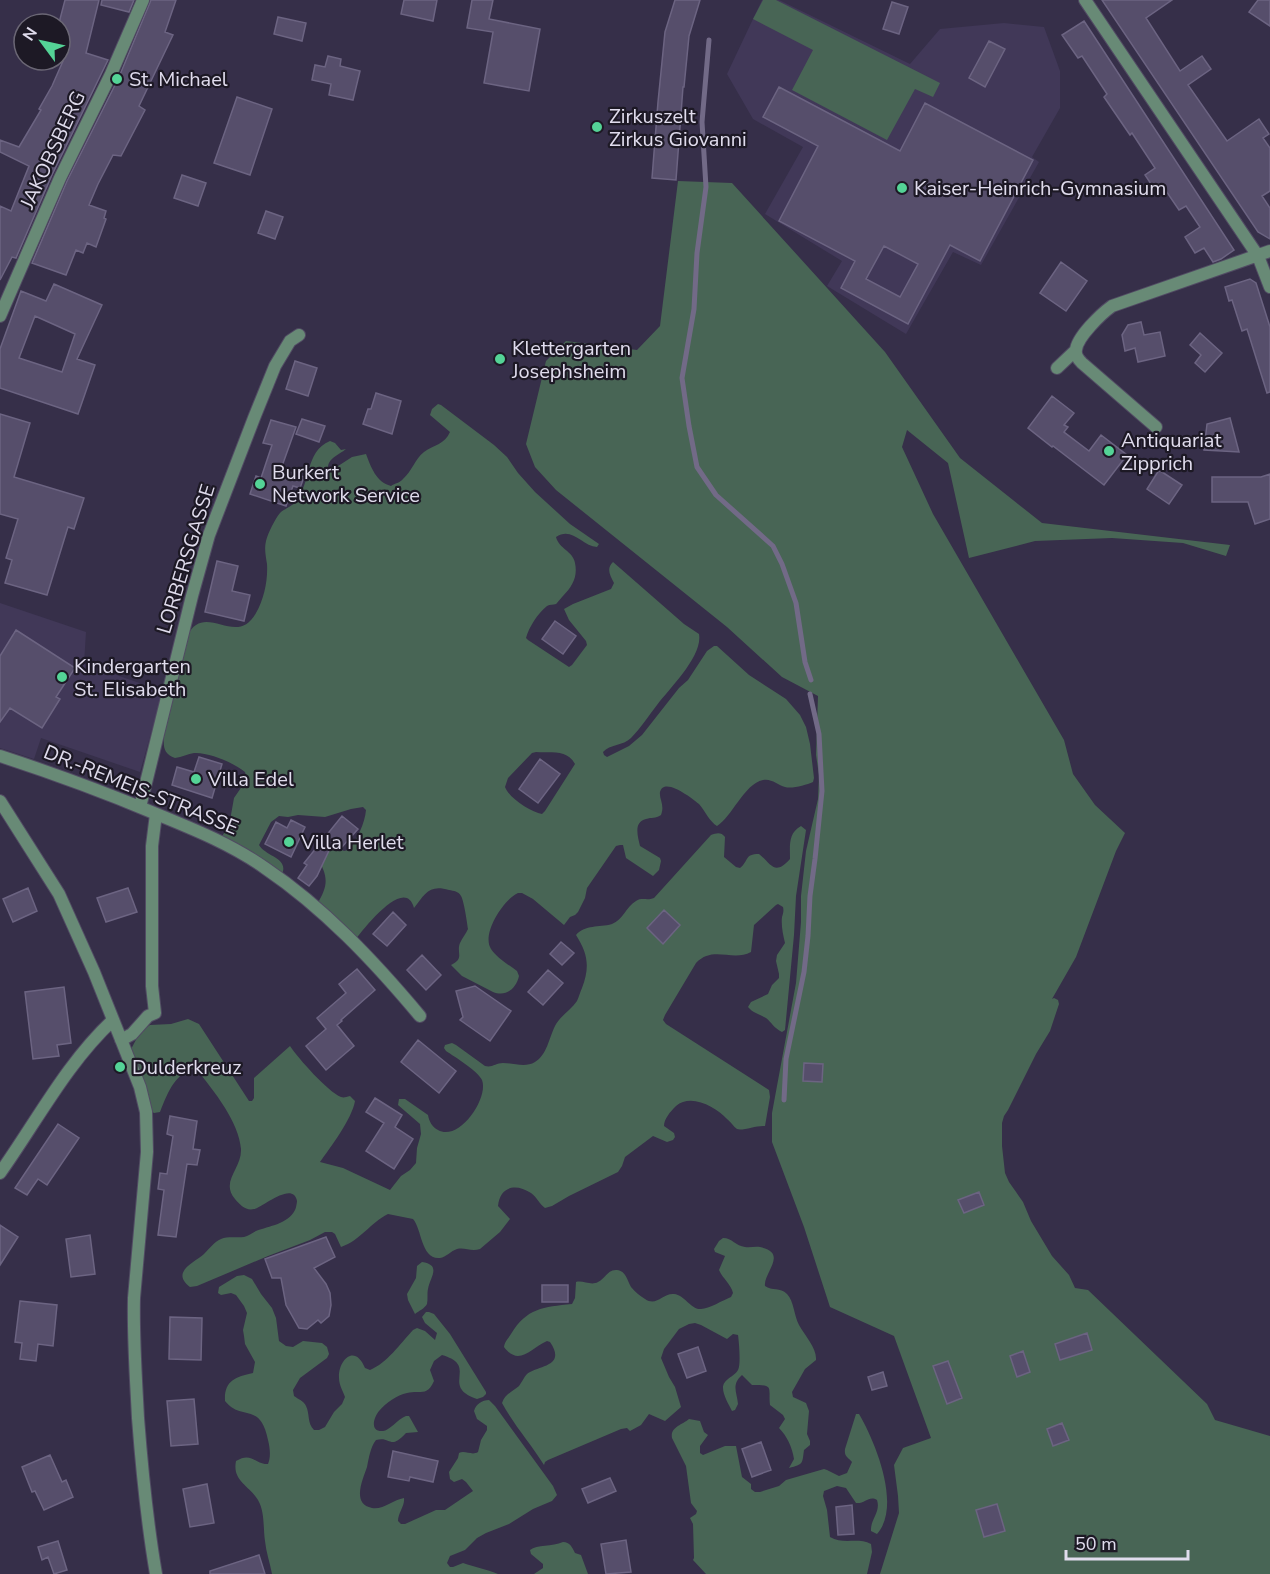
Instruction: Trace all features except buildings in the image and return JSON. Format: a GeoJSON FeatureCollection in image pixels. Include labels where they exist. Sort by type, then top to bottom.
{"type":"FeatureCollection","features":[{"type":"Feature","properties":{"kind":"street","name":"JAKOBSBERG"},"geometry":{"type":"LineString","coordinates":[[0,316],[60,178],[111,74],[143,0]]}},
{"type":"Feature","properties":{"kind":"street"},"geometry":{"type":"LineString","coordinates":[[1085,0],[1264,254],[1270,287]]}},
{"type":"Feature","properties":{"kind":"street"},"geometry":{"type":"LineString","coordinates":[[1057,368],[1076,350],[1094,322],[1112,306],[1264,254]]}},
{"type":"Feature","properties":{"kind":"street","name":"LORBERSGASSE"},"geometry":{"type":"LineString","coordinates":[[140,807],[209,536],[275,366],[290,341],[299,335]]}},
{"type":"Feature","properties":{"kind":"street"},"geometry":{"type":"LineString","coordinates":[[1076,350],[1077,356],[1091,372],[1156,427]]}},
{"type":"Feature","properties":{"kind":"street","name":"DR.-REMEIS-STRASSE"},"geometry":{"type":"LineString","coordinates":[[0,756],[40,769],[204,833],[265,867],[302,895],[365,954],[420,1016]]}},
{"type":"Feature","properties":{"kind":"street"},"geometry":{"type":"LineString","coordinates":[[0,801],[59,894],[91,963],[140,1087],[146,1122],[147,1152],[134,1298],[136,1384],[142,1475],[156,1574]]}},
{"type":"Feature","properties":{"kind":"street"},"geometry":{"type":"LineString","coordinates":[[121,1040],[132,1034],[148,1016],[155,1013],[152,986],[152,846],[156,814]]}},
{"type":"Feature","properties":{"kind":"street"},"geometry":{"type":"LineString","coordinates":[[0,1173],[58,1084],[113,1020]]}},
{"type":"Feature","properties":{"kind":"shaded area","name":"Kaiser-Heinrich-Gymnasium"},"geometry":{"type":"Polygon","coordinates":[[[762,0],[779,0],[910,64],[940,29],[1004,23],[1044,27],[1060,71],[1060,108],[1032,157],[1039,162],[981,265],[953,252],[906,334],[827,286],[842,261],[765,214],[803,147],[753,119],[727,74],[762,0]]]}},
{"type":"Feature","properties":{"kind":"shaded area","name":"Kindergarten St. Elisabeth"},"geometry":{"type":"Polygon","coordinates":[[[0,603],[86,632],[84,664],[163,691],[140,772],[41,738],[34,759],[0,748],[0,603]]]}},
{"type":"Feature","properties":{"kind":"green space"},"geometry":{"type":"Polygon","coordinates":[[[763,0],[776,0],[940,83],[933,97],[915,89],[887,140],[792,90],[813,50],[753,19],[763,0]]]}},
{"type":"Feature","properties":{"kind":"green space"},"geometry":{"type":"Polygon","coordinates":[[[678,181],[732,183],[885,352],[960,458],[1042,523],[1230,545],[1226,556],[1183,543],[1112,538],[1035,541],[969,558],[948,463],[907,430],[902,447],[933,514],[1064,740],[1073,774],[1095,805],[1125,833],[1076,957],[1052,999],[1058,1000],[1059,1004],[1050,1031],[1004,1116],[1002,1146],[1005,1173],[1052,1256],[1069,1275],[1075,1288],[1088,1290],[1207,1404],[1215,1420],[1270,1436],[1270,1574],[880,1574],[899,1513],[894,1465],[903,1448],[931,1438],[894,1336],[830,1307],[804,1227],[772,1142],[772,1113],[796,983],[806,851],[818,799],[819,775],[816,755],[818,696],[782,677],[727,627],[556,490],[535,467],[526,444],[546,361],[566,341],[637,350],[660,326],[678,181]]]}},
{"type":"Feature","properties":{"kind":"green space"},"geometry":{"type":"Polygon","coordinates":[[[438,404],[441,405],[494,445],[507,457],[535,492],[570,524],[599,544],[597,547],[592,546],[567,534],[556,537],[574,559],[576,568],[574,581],[556,604],[547,606],[537,616],[527,634],[528,640],[569,667],[572,665],[587,645],[564,609],[611,589],[614,583],[609,570],[613,562],[684,624],[699,634],[696,652],[677,681],[631,738],[606,749],[603,752],[604,755],[607,757],[629,746],[642,735],[688,680],[707,651],[714,646],[717,646],[749,675],[786,699],[800,715],[810,744],[813,782],[791,787],[785,787],[769,780],[756,783],[717,826],[691,798],[673,787],[663,788],[660,792],[661,815],[642,821],[637,830],[640,846],[660,858],[659,870],[653,876],[626,858],[623,845],[616,846],[587,888],[578,912],[564,925],[533,899],[522,893],[512,897],[501,909],[491,926],[489,935],[491,949],[517,971],[519,976],[516,985],[506,993],[493,992],[462,976],[451,965],[459,958],[460,943],[468,929],[463,902],[457,892],[442,888],[432,889],[414,908],[409,899],[402,898],[393,901],[355,940],[317,904],[324,891],[326,880],[317,857],[331,844],[344,851],[348,850],[362,826],[366,810],[363,807],[325,817],[279,816],[271,822],[259,845],[283,865],[281,876],[220,839],[229,826],[234,798],[247,779],[245,772],[207,754],[194,753],[175,758],[166,752],[164,744],[187,636],[194,626],[203,622],[239,627],[248,623],[256,613],[266,583],[265,547],[268,534],[280,513],[293,504],[300,494],[316,452],[330,441],[341,450],[346,449],[334,457],[328,465],[328,468],[332,470],[352,457],[366,454],[378,478],[391,486],[402,480],[421,455],[448,436],[450,432],[430,415],[432,409],[438,404]],[[532,753],[508,778],[505,787],[521,804],[542,814],[575,764],[572,759],[563,754],[532,753]]]}},
{"type":"Feature","properties":{"kind":"green space"},"geometry":{"type":"Polygon","coordinates":[[[801,826],[806,830],[796,896],[785,1030],[782,1032],[766,1018],[748,1007],[751,1002],[768,994],[772,985],[779,978],[777,955],[785,943],[782,923],[783,907],[778,904],[754,925],[751,952],[744,955],[709,955],[696,963],[663,1020],[769,1090],[765,1126],[737,1129],[710,1106],[696,1101],[682,1102],[676,1106],[664,1123],[664,1126],[674,1133],[673,1140],[667,1142],[653,1136],[625,1157],[618,1172],[552,1206],[545,1208],[533,1195],[520,1188],[505,1190],[499,1199],[498,1206],[510,1219],[500,1232],[480,1249],[457,1249],[440,1258],[434,1257],[425,1249],[413,1219],[388,1214],[341,1247],[335,1234],[325,1232],[197,1286],[190,1287],[184,1282],[182,1277],[186,1268],[216,1242],[226,1238],[244,1237],[283,1221],[292,1215],[297,1201],[290,1193],[277,1197],[258,1208],[248,1209],[235,1199],[230,1186],[241,1149],[236,1128],[225,1107],[197,1070],[192,1069],[180,1076],[168,1093],[160,1112],[151,1111],[129,1053],[139,1034],[145,1028],[150,1025],[171,1024],[188,1019],[199,1024],[249,1101],[254,1098],[254,1078],[290,1046],[329,1089],[341,1097],[350,1096],[355,1101],[345,1125],[320,1162],[343,1168],[390,1190],[416,1163],[421,1134],[420,1124],[398,1105],[399,1099],[405,1099],[428,1115],[434,1127],[446,1132],[455,1130],[463,1124],[477,1107],[481,1097],[483,1088],[480,1076],[446,1051],[445,1045],[452,1043],[456,1045],[485,1066],[503,1063],[527,1065],[535,1062],[545,1051],[557,1022],[577,1001],[582,988],[587,967],[583,948],[576,935],[588,928],[612,924],[619,920],[636,901],[654,898],[711,835],[719,833],[725,837],[724,857],[736,867],[740,868],[751,855],[759,854],[776,868],[790,859],[792,836],[801,826]]]}},
{"type":"Feature","properties":{"kind":"green space"},"geometry":{"type":"Polygon","coordinates":[[[723,1238],[742,1246],[760,1247],[773,1254],[773,1264],[765,1286],[782,1290],[787,1294],[799,1325],[815,1351],[816,1360],[805,1369],[792,1392],[793,1397],[806,1403],[809,1411],[807,1434],[810,1445],[804,1450],[801,1463],[789,1468],[794,1459],[793,1455],[787,1438],[779,1428],[785,1419],[770,1405],[769,1388],[752,1385],[742,1375],[736,1385],[738,1404],[735,1410],[732,1411],[728,1403],[723,1385],[739,1367],[738,1335],[733,1334],[727,1339],[695,1323],[679,1329],[664,1349],[661,1358],[675,1387],[681,1407],[665,1421],[649,1414],[641,1425],[630,1431],[627,1428],[621,1429],[548,1460],[544,1465],[502,1403],[527,1374],[553,1361],[554,1350],[547,1341],[520,1356],[509,1353],[504,1345],[517,1325],[537,1310],[572,1304],[575,1298],[576,1282],[595,1283],[614,1270],[622,1272],[631,1287],[649,1301],[656,1301],[666,1295],[674,1294],[697,1309],[712,1306],[731,1297],[733,1293],[719,1270],[725,1256],[715,1252],[714,1249],[723,1238]]]}},
{"type":"Feature","properties":{"kind":"green space"},"geometry":{"type":"Polygon","coordinates":[[[422,1262],[432,1266],[433,1272],[427,1304],[415,1314],[407,1294],[416,1278],[417,1266],[422,1262]]]}},
{"type":"Feature","properties":{"kind":"green space"},"geometry":{"type":"Polygon","coordinates":[[[244,1275],[252,1279],[272,1308],[276,1318],[279,1341],[286,1346],[293,1347],[303,1341],[322,1343],[327,1347],[329,1354],[327,1358],[300,1378],[293,1390],[294,1396],[306,1406],[310,1424],[314,1430],[325,1427],[345,1397],[339,1378],[339,1371],[344,1360],[352,1355],[357,1356],[365,1368],[370,1370],[388,1358],[417,1328],[425,1331],[435,1340],[437,1333],[425,1323],[422,1317],[426,1312],[434,1314],[450,1334],[486,1394],[477,1399],[466,1394],[459,1382],[460,1370],[453,1360],[442,1355],[434,1361],[430,1370],[434,1381],[429,1389],[399,1396],[388,1402],[377,1414],[374,1427],[379,1431],[409,1416],[418,1432],[406,1433],[393,1442],[376,1440],[372,1446],[361,1484],[360,1496],[366,1506],[372,1508],[404,1498],[398,1521],[405,1524],[436,1510],[445,1510],[473,1491],[462,1479],[454,1482],[450,1479],[449,1472],[459,1453],[478,1452],[487,1426],[477,1419],[474,1411],[480,1403],[489,1400],[553,1486],[557,1495],[552,1501],[477,1538],[465,1550],[450,1556],[447,1563],[453,1567],[463,1563],[498,1574],[272,1574],[260,1505],[239,1478],[235,1468],[236,1461],[246,1457],[268,1464],[270,1452],[265,1428],[255,1416],[231,1407],[225,1401],[229,1384],[236,1378],[253,1373],[255,1362],[245,1344],[243,1330],[247,1313],[244,1306],[236,1295],[218,1293],[219,1287],[237,1276],[244,1275]]]}},
{"type":"Feature","properties":{"kind":"green space"},"geometry":{"type":"Polygon","coordinates":[[[856,1414],[859,1414],[872,1440],[883,1474],[887,1491],[884,1522],[877,1534],[871,1531],[878,1508],[877,1500],[869,1499],[856,1503],[846,1488],[837,1486],[824,1491],[823,1496],[830,1537],[871,1544],[872,1552],[867,1574],[706,1574],[693,1560],[693,1524],[690,1518],[697,1511],[691,1503],[686,1466],[672,1438],[673,1431],[689,1419],[700,1421],[704,1432],[708,1435],[700,1446],[700,1453],[703,1455],[725,1446],[736,1446],[742,1477],[751,1484],[751,1489],[760,1492],[779,1486],[786,1480],[824,1469],[839,1476],[847,1473],[852,1462],[846,1455],[845,1449],[856,1414]]]}},
{"type":"Feature","properties":{"kind":"green space"},"geometry":{"type":"Polygon","coordinates":[[[563,1542],[569,1544],[575,1553],[581,1555],[588,1574],[534,1574],[543,1568],[543,1564],[531,1554],[530,1550],[563,1542]]]}},
{"type":"Feature","properties":{"kind":"waterway"},"geometry":{"type":"LineString","coordinates":[[709,40],[702,122],[706,187],[697,253],[694,309],[682,378],[689,426],[697,467],[716,495],[773,546],[782,564],[796,603],[805,662],[811,680]]}},
{"type":"Feature","properties":{"kind":"waterway"},"geometry":{"type":"LineString","coordinates":[[784,1100],[786,1059],[804,972],[822,791],[819,734],[810,694]]}},
{"type":"Feature","properties":{"kind":"place","name":"St. Michael"},"geometry":{"type":"Point","coordinates":[117,79]}},
{"type":"Feature","properties":{"kind":"place","name":"Zirkuszelt Zirkus Giovanni"},"geometry":{"type":"Point","coordinates":[597,127]}},
{"type":"Feature","properties":{"kind":"place","name":"Kaiser-Heinrich-Gymnasium"},"geometry":{"type":"Point","coordinates":[902,188]}},
{"type":"Feature","properties":{"kind":"place","name":"Klettergarten Josephsheim"},"geometry":{"type":"Point","coordinates":[500,359]}},
{"type":"Feature","properties":{"kind":"place","name":"Antiquariat Zipprich"},"geometry":{"type":"Point","coordinates":[1109,451]}},
{"type":"Feature","properties":{"kind":"place","name":"Burkert Network Service"},"geometry":{"type":"Point","coordinates":[260,484]}},
{"type":"Feature","properties":{"kind":"place","name":"Kindergarten St. Elisabeth"},"geometry":{"type":"Point","coordinates":[62,677]}},
{"type":"Feature","properties":{"kind":"place","name":"Villa Edel"},"geometry":{"type":"Point","coordinates":[196,779]}},
{"type":"Feature","properties":{"kind":"place","name":"Villa Herlet"},"geometry":{"type":"Point","coordinates":[289,842]}},
{"type":"Feature","properties":{"kind":"place","name":"Dulderkreuz"},"geometry":{"type":"Point","coordinates":[120,1067]}}]}
